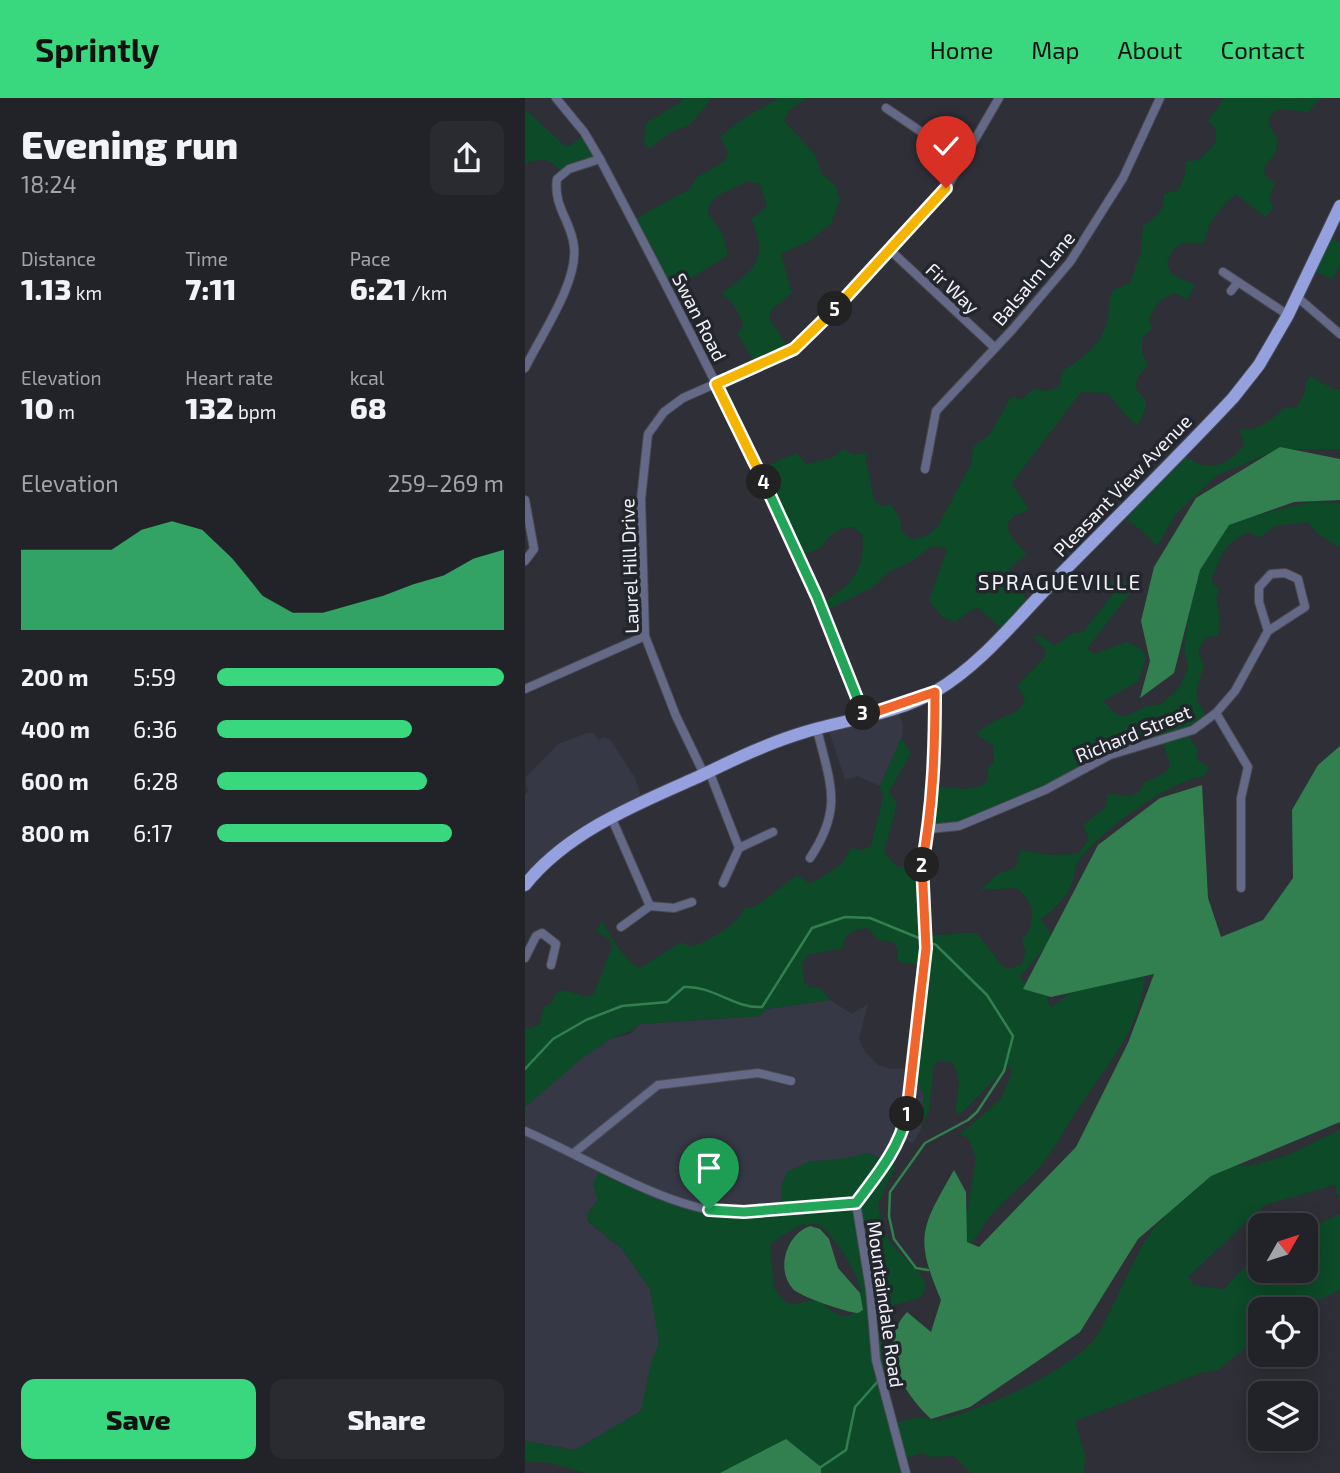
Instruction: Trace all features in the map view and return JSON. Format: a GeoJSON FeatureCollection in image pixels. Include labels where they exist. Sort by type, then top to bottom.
{"type":"FeatureCollection","features":[{"type":"Feature","properties":{"kind":"main road","name":"Pleasant View Avenue"},"geometry":{"type":"LineString","coordinates":[[525,886],[559,851],[611,819],[707,772],[746,754],[817,729],[935,692],[957,677],[998,640],[1208,424],[1259,365],[1287,315],[1340,206]]}},
{"type":"Feature","properties":{"kind":"street","name":"Swan Road"},"geometry":{"type":"LineString","coordinates":[[556,98],[584,132],[600,159],[716,384],[817,597],[864,716]]}},
{"type":"Feature","properties":{"kind":"street","name":"Laurel Hill Drive"},"geometry":{"type":"LineString","coordinates":[[739,848],[707,772],[676,716],[645,636],[641,499],[648,434],[664,412],[683,398],[794,349],[815,332],[946,188],[999,98]]}},
{"type":"Feature","properties":{"kind":"street","name":"Balsalm Lane"},"geometry":{"type":"LineString","coordinates":[[925,469],[936,411],[1040,300],[1097,222],[1123,178],[1160,98]]}},
{"type":"Feature","properties":{"kind":"street"},"geometry":{"type":"LineString","coordinates":[[886,108],[963,160]]}},
{"type":"Feature","properties":{"kind":"street"},"geometry":{"type":"LineString","coordinates":[[525,368],[575,266],[575,245],[554,195],[557,180],[569,169],[600,159]]}},
{"type":"Feature","properties":{"kind":"street","name":"Fir Way"},"geometry":{"type":"LineString","coordinates":[[891,251],[994,347]]}},
{"type":"Feature","properties":{"kind":"street"},"geometry":{"type":"LineString","coordinates":[[1223,272],[1287,315]]}},
{"type":"Feature","properties":{"kind":"street"},"geometry":{"type":"LineString","coordinates":[[1231,291],[1238,282]]}},
{"type":"Feature","properties":{"kind":"street"},"geometry":{"type":"LineString","coordinates":[[1296,296],[1340,334]]}},
{"type":"Feature","properties":{"kind":"street"},"geometry":{"type":"LineString","coordinates":[[525,500],[534,549],[525,561]]}},
{"type":"Feature","properties":{"kind":"street","name":"Richard Street"},"geometry":{"type":"LineString","coordinates":[[929,829],[959,826],[1045,790],[1110,755],[1193,730],[1216,713],[1235,691],[1268,631],[1305,607],[1298,579],[1285,573],[1267,576],[1258,594],[1268,631]]}},
{"type":"Feature","properties":{"kind":"street"},"geometry":{"type":"LineString","coordinates":[[525,690],[645,636]]}},
{"type":"Feature","properties":{"kind":"street","name":"Mountaindale Road"},"geometry":{"type":"LineString","coordinates":[[906,1473],[876,1360],[870,1289],[856,1203],[885,1165],[902,1133],[910,1097],[918,995],[926,948],[926,905],[921,870],[929,829],[935,751],[935,692]]}},
{"type":"Feature","properties":{"kind":"street"},"geometry":{"type":"LineString","coordinates":[[1216,713],[1248,767],[1241,798],[1241,888]]}},
{"type":"Feature","properties":{"kind":"street"},"geometry":{"type":"LineString","coordinates":[[810,858],[825,834],[834,798],[817,729]]}},
{"type":"Feature","properties":{"kind":"street"},"geometry":{"type":"LineString","coordinates":[[611,819],[650,906]]}},
{"type":"Feature","properties":{"kind":"street"},"geometry":{"type":"LineString","coordinates":[[723,883],[739,848],[773,832]]}},
{"type":"Feature","properties":{"kind":"street"},"geometry":{"type":"LineString","coordinates":[[621,927],[650,906],[674,908],[692,902]]}},
{"type":"Feature","properties":{"kind":"street"},"geometry":{"type":"LineString","coordinates":[[525,958],[536,936],[542,933],[556,944],[551,965]]}},
{"type":"Feature","properties":{"kind":"street"},"geometry":{"type":"LineString","coordinates":[[575,1152],[658,1085],[758,1073],[792,1081]]}},
{"type":"Feature","properties":{"kind":"street"},"geometry":{"type":"LineString","coordinates":[[525,1131],[575,1152],[622,1177],[709,1210],[744,1212],[856,1203]]}},
{"type":"Feature","properties":{"kind":"shaded area"},"geometry":{"type":"Polygon","coordinates":[[[682,98],[712,98],[690,125],[671,132],[649,149],[644,143],[646,123],[679,103],[682,98]]]}},
{"type":"Feature","properties":{"kind":"shaded area"},"geometry":{"type":"Polygon","coordinates":[[[779,98],[807,98],[788,111],[784,121],[814,153],[822,174],[835,185],[840,199],[831,224],[807,242],[781,254],[792,293],[771,310],[769,318],[789,349],[757,365],[737,334],[743,326],[738,312],[721,294],[750,271],[759,254],[757,233],[751,219],[767,207],[760,184],[747,181],[717,196],[709,206],[708,213],[723,235],[728,255],[671,291],[635,219],[690,189],[697,177],[725,161],[728,152],[720,137],[739,121],[779,98]]]}},
{"type":"Feature","properties":{"kind":"shaded area"},"geometry":{"type":"Polygon","coordinates":[[[1225,98],[1321,98],[1308,112],[1279,109],[1270,115],[1269,126],[1278,139],[1276,152],[1264,168],[1265,175],[1275,183],[1269,199],[1274,208],[1265,217],[1236,194],[1211,222],[1206,242],[1178,245],[1171,254],[1167,262],[1171,274],[1195,285],[1187,300],[1175,293],[1161,300],[1149,319],[1152,328],[1142,338],[1142,353],[1148,366],[1136,382],[1138,391],[1146,399],[1146,408],[1138,425],[1132,422],[1107,393],[1081,392],[1012,483],[1029,510],[1014,516],[1008,526],[1011,536],[1027,554],[1010,568],[1009,576],[1031,605],[1005,631],[978,608],[956,622],[943,618],[929,600],[947,549],[932,546],[911,562],[887,573],[873,587],[825,611],[822,603],[841,590],[855,575],[862,557],[862,534],[852,527],[843,529],[834,533],[822,547],[800,557],[760,469],[796,453],[806,464],[832,458],[843,449],[855,455],[868,452],[865,459],[876,503],[884,506],[891,504],[900,519],[902,531],[912,540],[928,535],[938,526],[971,464],[973,447],[990,434],[1011,397],[1022,399],[1035,388],[1046,391],[1059,387],[1063,371],[1085,355],[1102,336],[1112,291],[1130,283],[1141,252],[1143,226],[1159,213],[1164,194],[1178,190],[1186,173],[1186,161],[1199,160],[1216,142],[1216,129],[1207,121],[1225,98]]]}},
{"type":"Feature","properties":{"kind":"shaded area"},"geometry":{"type":"Polygon","coordinates":[[[525,109],[563,144],[569,146],[586,134],[601,158],[563,173],[546,160],[525,163],[525,109]]]}},
{"type":"Feature","properties":{"kind":"shaded area"},"geometry":{"type":"Polygon","coordinates":[[[1326,236],[1340,243],[1340,265],[1332,279],[1310,269],[1326,236]]]}},
{"type":"Feature","properties":{"kind":"shaded area"},"geometry":{"type":"Polygon","coordinates":[[[1310,376],[1333,389],[1340,389],[1340,449],[1279,449],[1216,476],[1175,515],[1157,547],[1121,514],[1179,452],[1188,459],[1205,465],[1213,466],[1229,460],[1244,445],[1239,429],[1259,427],[1285,407],[1296,408],[1306,391],[1305,385],[1310,376]]]}},
{"type":"Feature","properties":{"kind":"shaded area"},"geometry":{"type":"Polygon","coordinates":[[[1280,447],[1340,459],[1340,500],[1294,502],[1229,525],[1200,570],[1174,673],[1140,698],[1150,661],[1141,621],[1154,567],[1196,498],[1280,447]]]}},
{"type":"Feature","properties":{"kind":"shaded area"},"geometry":{"type":"Polygon","coordinates":[[[1309,502],[1340,503],[1340,548],[1318,534],[1308,522],[1275,526],[1259,538],[1248,532],[1233,542],[1222,555],[1213,576],[1212,581],[1219,590],[1216,598],[1220,619],[1218,636],[1206,637],[1198,650],[1204,666],[1197,688],[1197,698],[1208,718],[1186,733],[1197,748],[1197,760],[1209,767],[1205,776],[1154,797],[1118,822],[1078,862],[1072,883],[1063,899],[1041,919],[1051,934],[1050,942],[1020,976],[1027,987],[1047,992],[1047,1000],[1052,1007],[1108,964],[1129,961],[1145,979],[1141,998],[1123,1042],[1045,1161],[992,1214],[966,1248],[963,1236],[976,1159],[969,1139],[960,1134],[1001,1099],[1012,1072],[1009,1065],[961,1113],[956,1114],[956,1070],[952,1063],[940,1060],[934,1065],[929,1110],[921,1127],[924,1096],[915,1076],[922,965],[898,962],[898,951],[894,942],[878,940],[867,928],[848,935],[843,948],[808,955],[802,963],[804,983],[811,988],[820,988],[830,1000],[767,1009],[760,1016],[640,1024],[596,1048],[525,1107],[525,1029],[539,1025],[544,1007],[550,1004],[557,992],[565,990],[586,997],[594,994],[612,946],[610,940],[596,931],[602,921],[623,954],[640,968],[681,942],[691,947],[714,937],[736,920],[745,908],[755,907],[797,875],[809,883],[823,877],[842,864],[851,848],[862,850],[871,846],[883,797],[880,786],[901,738],[911,753],[889,792],[897,804],[884,852],[897,867],[922,867],[928,935],[977,933],[1002,966],[1009,969],[1022,964],[1026,951],[1022,941],[1032,920],[1031,906],[1016,888],[980,890],[998,874],[1016,867],[1020,850],[1050,855],[1078,854],[1089,839],[1083,825],[1106,807],[1107,794],[1131,796],[1140,791],[1144,783],[1167,771],[1170,764],[1162,741],[1104,762],[991,813],[931,828],[934,786],[966,789],[982,786],[988,779],[988,768],[994,761],[993,745],[976,734],[992,722],[1016,711],[1023,704],[1025,698],[1017,686],[1045,657],[1045,649],[1033,637],[1041,636],[1054,646],[1073,633],[1083,632],[1113,594],[1111,580],[1125,583],[1138,569],[1130,593],[1087,649],[1094,654],[1126,642],[1141,648],[1146,657],[1139,681],[1103,701],[1116,714],[1127,716],[1144,707],[1161,704],[1179,688],[1188,667],[1184,650],[1190,601],[1204,555],[1229,522],[1309,502]]]}},
{"type":"Feature","properties":{"kind":"shaded area"},"geometry":{"type":"Polygon","coordinates":[[[896,706],[903,725],[902,737],[880,786],[857,776],[845,780],[827,725],[896,706]]]}},
{"type":"Feature","properties":{"kind":"shaded area"},"geometry":{"type":"Polygon","coordinates":[[[594,733],[598,740],[605,737],[611,741],[635,778],[643,801],[582,833],[525,887],[525,795],[528,791],[525,778],[558,744],[594,733]]]}},
{"type":"Feature","properties":{"kind":"shaded area"},"geometry":{"type":"Polygon","coordinates":[[[1340,746],[1340,1122],[1211,1176],[1138,1239],[1080,1332],[970,1407],[931,1419],[902,1383],[893,1354],[893,1340],[907,1312],[931,1332],[941,1300],[932,1279],[925,1246],[925,1233],[934,1206],[954,1170],[966,1192],[967,1242],[979,1247],[1076,1147],[1128,1043],[1154,974],[1051,997],[1023,989],[1098,845],[1160,798],[1202,785],[1208,898],[1221,937],[1263,920],[1293,878],[1292,810],[1318,765],[1340,746]]]}},
{"type":"Feature","properties":{"kind":"shaded area"},"geometry":{"type":"Polygon","coordinates":[[[830,1000],[852,1014],[868,1004],[859,1038],[865,1052],[878,1065],[891,1069],[909,1068],[916,1078],[924,1096],[921,1129],[913,1143],[901,1137],[888,1161],[867,1153],[852,1158],[808,1162],[796,1170],[788,1170],[781,1209],[747,1212],[598,1200],[589,1211],[588,1222],[622,1249],[650,1289],[655,1313],[659,1343],[641,1411],[575,1450],[525,1441],[525,1107],[573,1064],[609,1039],[630,1034],[640,1024],[760,1016],[767,1009],[830,1000]]]}},
{"type":"Feature","properties":{"kind":"shaded area"},"geometry":{"type":"Polygon","coordinates":[[[1340,1130],[1340,1201],[1335,1185],[1265,1205],[1256,1213],[1248,1213],[1248,1221],[1189,1276],[1193,1285],[1224,1289],[1248,1263],[1248,1283],[1318,1283],[1318,1224],[1340,1214],[1340,1290],[1318,1300],[1318,1297],[1248,1297],[1248,1346],[1218,1370],[1201,1373],[1075,1421],[1086,1459],[1083,1473],[971,1473],[954,1456],[930,1457],[923,1453],[903,1459],[907,1473],[586,1473],[549,1463],[525,1461],[525,1441],[575,1450],[641,1411],[651,1363],[659,1343],[650,1289],[622,1249],[587,1220],[589,1211],[598,1200],[593,1184],[602,1166],[710,1209],[781,1209],[781,1185],[788,1170],[806,1163],[867,1153],[896,1165],[878,1205],[881,1218],[892,1244],[920,1274],[926,1286],[921,1297],[885,1308],[889,1377],[882,1380],[893,1424],[916,1418],[940,1420],[958,1415],[1026,1387],[1069,1361],[1098,1334],[1147,1238],[1164,1219],[1162,1215],[1222,1165],[1249,1166],[1286,1156],[1340,1130]],[[818,1224],[800,1225],[771,1243],[773,1287],[785,1301],[796,1304],[816,1300],[840,1316],[855,1312],[860,1303],[861,1292],[851,1266],[818,1224]]]}},
{"type":"Feature","properties":{"kind":"shaded area"},"geometry":{"type":"Polygon","coordinates":[[[810,1226],[820,1229],[829,1239],[838,1268],[860,1293],[863,1310],[858,1313],[804,1296],[793,1289],[788,1281],[784,1262],[786,1253],[795,1236],[810,1226]]]}},
{"type":"Feature","properties":{"kind":"shaded area"},"geometry":{"type":"Polygon","coordinates":[[[786,1439],[821,1467],[821,1473],[720,1473],[786,1439]]]}},
{"type":"Feature","properties":{"kind":"waterway"},"geometry":{"type":"LineString","coordinates":[[525,1069],[553,1039],[586,1020],[622,1006],[667,1002],[684,987],[694,987],[752,1007],[762,1007],[812,928],[845,917],[870,918],[936,945],[987,995],[1013,1036],[1004,1071],[977,1112],[968,1120],[925,1143],[890,1192],[889,1216],[894,1239],[916,1268],[928,1270]]}},
{"type":"Feature","properties":{"kind":"waterway"},"geometry":{"type":"LineString","coordinates":[[821,1467],[846,1450],[855,1407],[887,1371],[890,1356]]}},
{"type":"Feature","properties":{"kind":"district","name":"SPRAGUEVILLE"},"geometry":{"type":"Point","coordinates":[1060,581]}},
{"type":"Feature","properties":{"kind":"route"},"geometry":{"type":"LineString","coordinates":[[709,1210],[744,1212],[820,1208],[856,1203],[885,1165],[902,1133],[910,1097],[918,995],[926,948],[926,905],[921,870],[929,829],[935,751],[935,692],[912,702],[864,716],[817,597],[716,384],[794,349],[815,332],[922,219],[946,188]]}}]}
